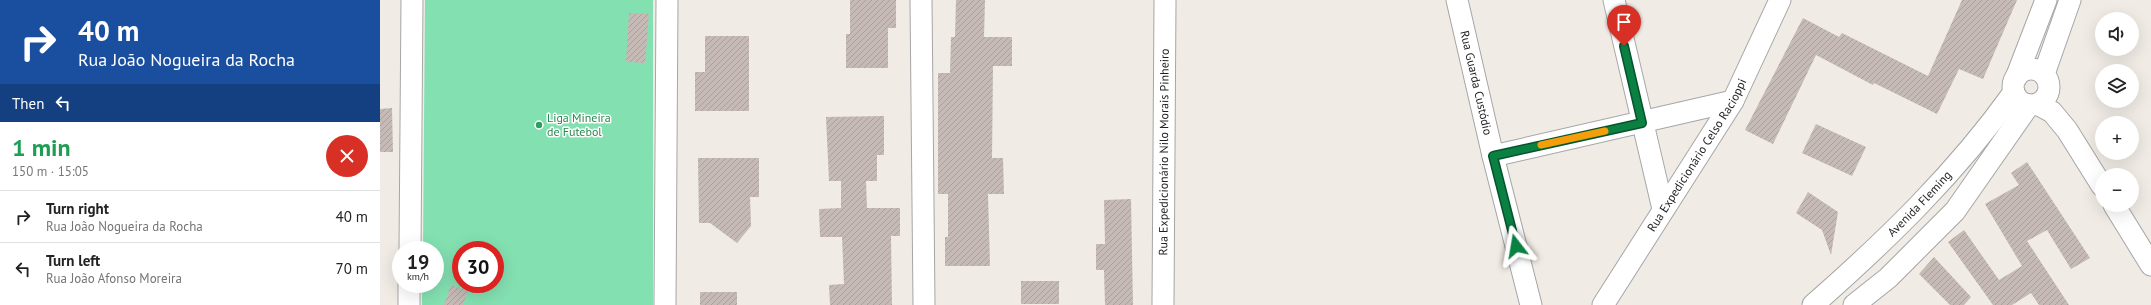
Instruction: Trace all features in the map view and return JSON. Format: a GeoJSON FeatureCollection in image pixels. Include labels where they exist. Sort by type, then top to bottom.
{"type":"FeatureCollection","features":[{"type":"Feature","properties":{"kind":"street"},"geometry":{"type":"LineString","coordinates":[[410,241],[412,0]]}},
{"type":"Feature","properties":{"kind":"street"},"geometry":{"type":"LineString","coordinates":[[665,305],[667,0]]}},
{"type":"Feature","properties":{"kind":"street"},"geometry":{"type":"LineString","coordinates":[[921,0],[924,305]]}},
{"type":"Feature","properties":{"kind":"street","name":"Rua Expedicionário Nilo Morais Pinheiro"},"geometry":{"type":"LineString","coordinates":[[1163,305],[1165,0]]}},
{"type":"Feature","properties":{"kind":"street","name":"Rua Guarda Custódio"},"geometry":{"type":"LineString","coordinates":[[1457,0],[1493,156],[1531,305]]}},
{"type":"Feature","properties":{"kind":"street"},"geometry":{"type":"LineString","coordinates":[[1614,0],[1663,209]]}},
{"type":"Feature","properties":{"kind":"street","name":"Avenida Fleming"},"geometry":{"type":"LineString","coordinates":[[1813,305],[1870,254],[1936,188],[1989,127],[2015,85],[2046,0]]}},
{"type":"Feature","properties":{"kind":"street"},"geometry":{"type":"LineString","coordinates":[[2044,74],[2070,0]]}},
{"type":"Feature","properties":{"kind":"street","name":"Rua Expedicionário Celso Racioppi"},"geometry":{"type":"LineString","coordinates":[[1603,305],[1733,101],[1776,4]]}},
{"type":"Feature","properties":{"kind":"street"},"geometry":{"type":"LineString","coordinates":[[1854,305],[1888,278],[1955,211],[2042,104],[2048,80],[2044,74],[2032,69],[2020,73],[2015,85],[2022,103],[2042,104],[2067,130],[2095,175]]}},
{"type":"Feature","properties":{"kind":"street"},"geometry":{"type":"LineString","coordinates":[[1493,156],[1733,101]]}},
{"type":"Feature","properties":{"kind":"street"},"geometry":{"type":"LineString","coordinates":[[2118,212],[2151,265]]}},
{"type":"Feature","properties":{"kind":"street"},"geometry":{"type":"LineString","coordinates":[[409,293],[409,305]]}},
{"type":"Feature","properties":{"kind":"green space","name":"Liga Mineira de Futebol"},"geometry":{"type":"Polygon","coordinates":[[[425,0],[653,0],[653,305],[422,305],[422,293],[444,293],[444,241],[423,241],[425,0]]]}},
{"type":"Feature","properties":{"kind":"building"},"geometry":{"type":"Polygon","coordinates":[[[850,0],[896,0],[896,28],[888,28],[888,68],[846,68],[846,34],[850,34],[850,0]]]}},
{"type":"Feature","properties":{"kind":"building"},"geometry":{"type":"Polygon","coordinates":[[[956,0],[985,0],[984,37],[1012,37],[1012,66],[993,66],[992,158],[1003,158],[1004,194],[988,194],[990,266],[945,266],[945,237],[948,237],[948,194],[938,194],[938,73],[950,73],[951,37],[955,37],[956,0]]]}},
{"type":"Feature","properties":{"kind":"building"},"geometry":{"type":"Polygon","coordinates":[[[1962,0],[2017,0],[1983,79],[1959,69],[1937,114],[1874,83],[1873,85],[1816,55],[1773,144],[1745,130],[1803,18],[1839,37],[1842,33],[1928,76],[1962,0]]]}},
{"type":"Feature","properties":{"kind":"building"},"geometry":{"type":"Polygon","coordinates":[[[629,13],[649,14],[645,63],[626,62],[629,13]]]}},
{"type":"Feature","properties":{"kind":"building"},"geometry":{"type":"Polygon","coordinates":[[[705,36],[749,36],[749,111],[695,111],[695,72],[705,72],[705,36]]]}},
{"type":"Feature","properties":{"kind":"building"},"geometry":{"type":"Polygon","coordinates":[[[392,108],[393,152],[380,152],[380,109],[392,108]]]}},
{"type":"Feature","properties":{"kind":"building"},"geometry":{"type":"Polygon","coordinates":[[[884,116],[884,155],[877,155],[877,181],[866,181],[867,208],[900,208],[900,236],[891,236],[892,305],[830,305],[829,285],[844,284],[842,237],[820,237],[819,209],[841,208],[841,181],[829,181],[826,117],[884,116]]]}},
{"type":"Feature","properties":{"kind":"building"},"geometry":{"type":"Polygon","coordinates":[[[1816,124],[1866,147],[1852,176],[1802,153],[1816,124]]]}},
{"type":"Feature","properties":{"kind":"building"},"geometry":{"type":"Polygon","coordinates":[[[698,158],[759,158],[759,197],[750,197],[751,226],[737,243],[710,223],[699,223],[698,158]]]}},
{"type":"Feature","properties":{"kind":"building"},"geometry":{"type":"Polygon","coordinates":[[[2027,162],[2090,258],[2071,269],[2047,230],[2027,241],[2069,305],[2039,305],[2031,293],[2012,305],[1993,305],[1948,242],[1964,230],[1999,280],[2022,266],[1985,204],[2019,185],[2011,173],[2027,162]]]}},
{"type":"Feature","properties":{"kind":"building"},"geometry":{"type":"Polygon","coordinates":[[[1808,192],[1838,212],[1831,255],[1822,230],[1796,213],[1808,192]]]}},
{"type":"Feature","properties":{"kind":"building"},"geometry":{"type":"Polygon","coordinates":[[[1131,199],[1133,305],[1105,305],[1104,270],[1096,270],[1096,244],[1105,244],[1104,200],[1131,199]]]}},
{"type":"Feature","properties":{"kind":"building"},"geometry":{"type":"Polygon","coordinates":[[[1934,257],[1971,297],[1964,305],[1950,305],[1919,274],[1934,257]]]}},
{"type":"Feature","properties":{"kind":"building"},"geometry":{"type":"Polygon","coordinates":[[[1021,281],[1059,281],[1059,304],[1021,304],[1021,281]]]}},
{"type":"Feature","properties":{"kind":"building"},"geometry":{"type":"Polygon","coordinates":[[[451,285],[452,293],[467,293],[463,305],[444,305],[451,285]]]}},
{"type":"Feature","properties":{"kind":"building"},"geometry":{"type":"Polygon","coordinates":[[[700,292],[737,292],[737,305],[700,305],[700,292]]]}},
{"type":"Feature","properties":{"kind":"slow traffic"},"geometry":{"type":"LineString","coordinates":[[1541,145],[1605,131]]}},
{"type":"Feature","properties":{"kind":"place","name":"Liga Mineira de Futebol"},"geometry":{"type":"Point","coordinates":[539,125]}},
{"type":"Feature","properties":{"kind":"route"},"geometry":{"type":"LineString","coordinates":[[1516,246],[1493,156],[1642,123],[1624,46]]}}]}
